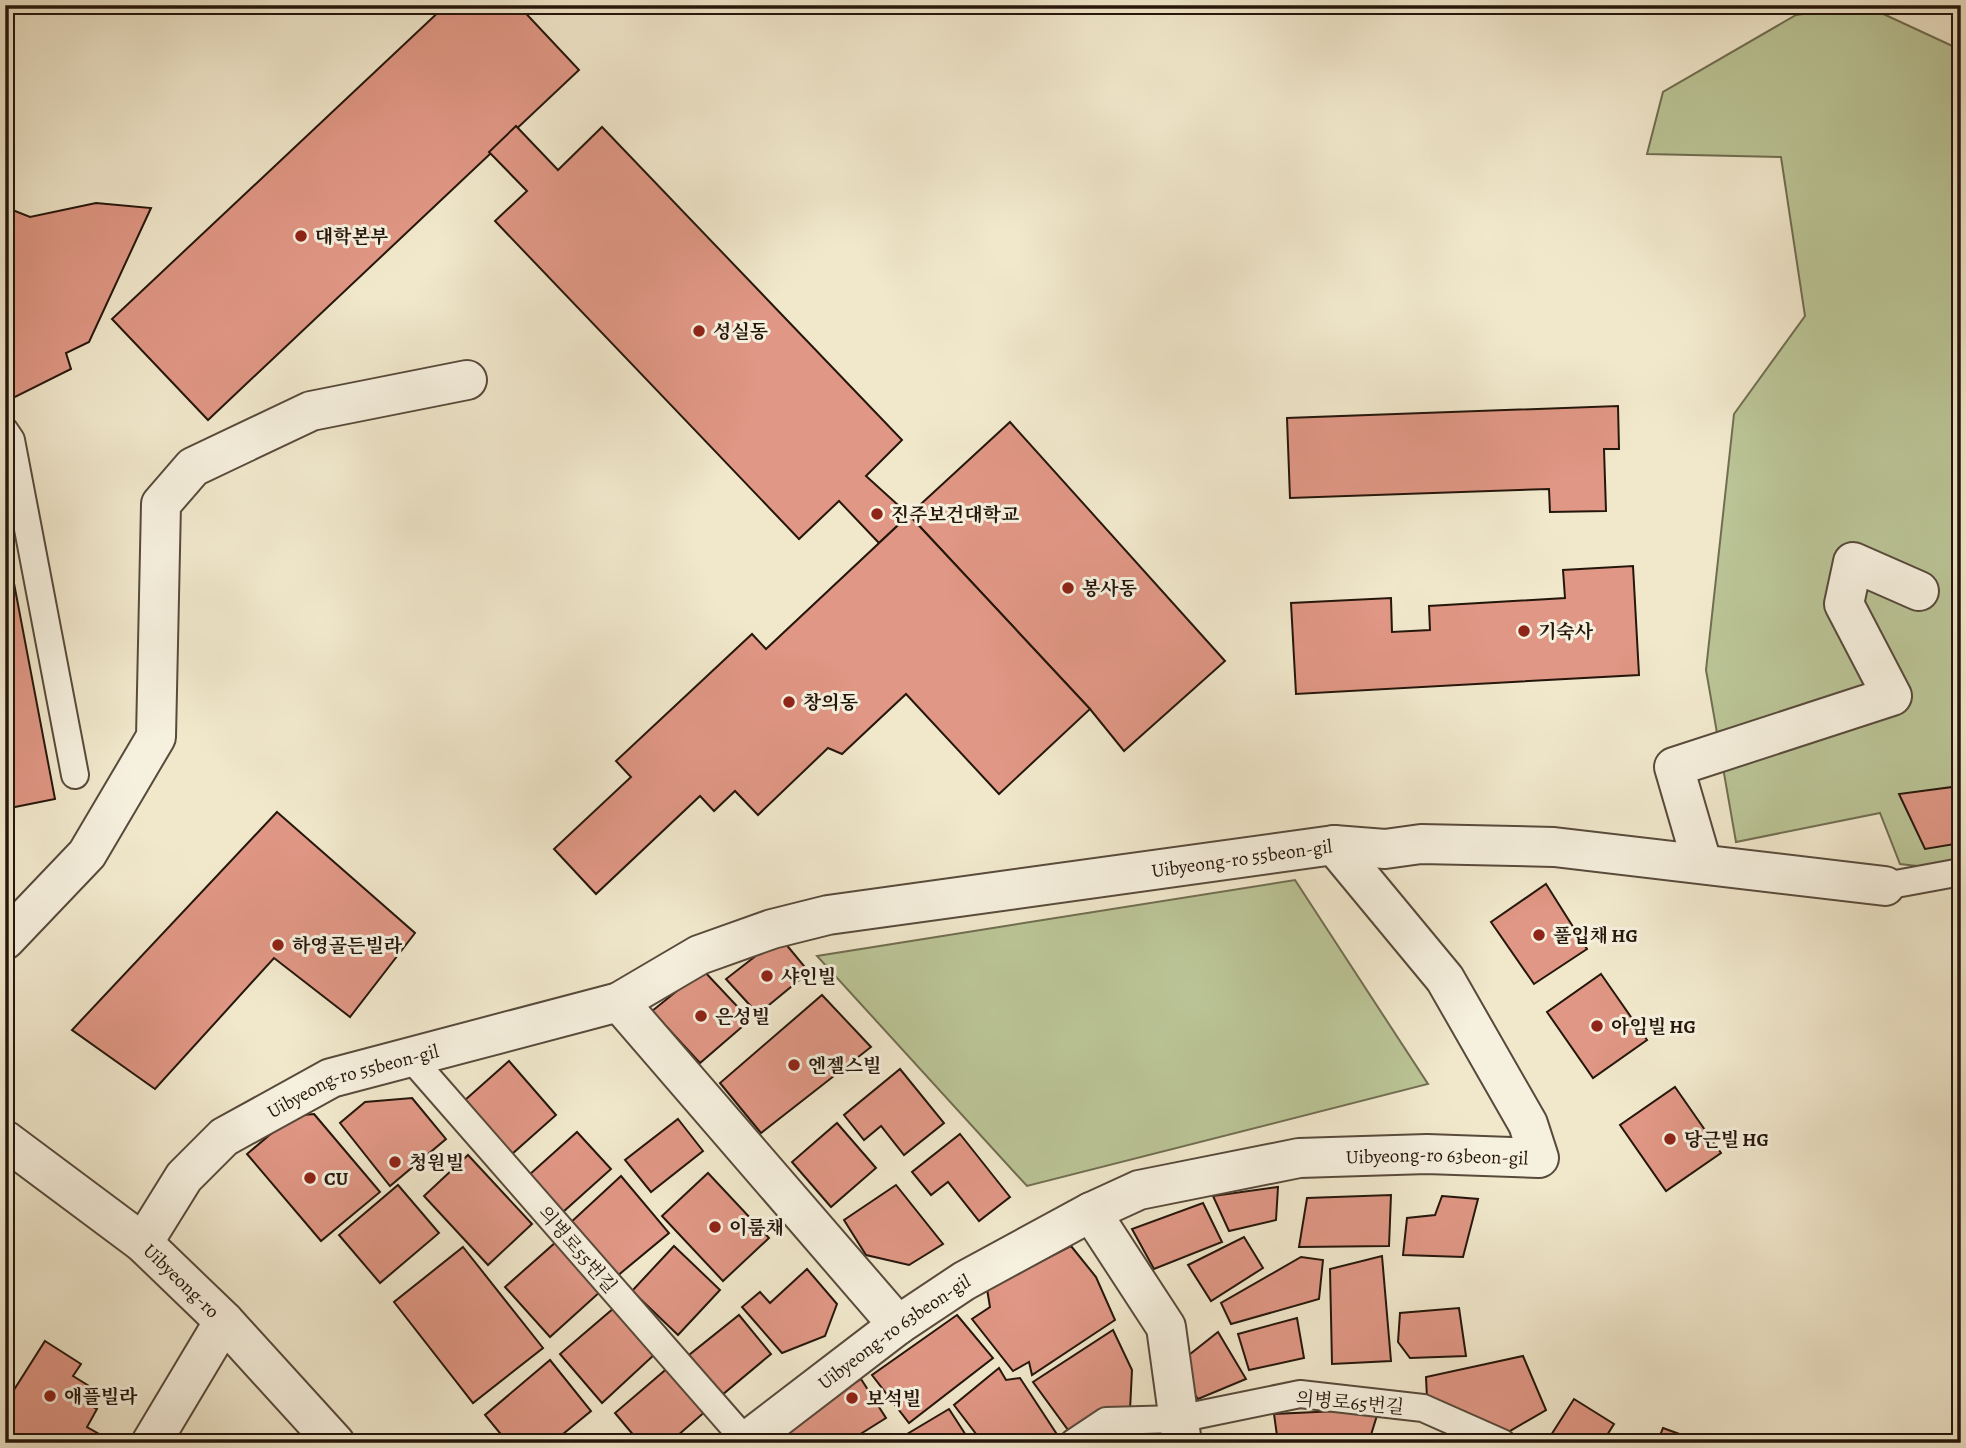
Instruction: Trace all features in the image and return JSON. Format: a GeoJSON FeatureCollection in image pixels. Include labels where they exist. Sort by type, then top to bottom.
{"type":"FeatureCollection","features":[{"type":"Feature","properties":{"kind":"street"},"geometry":{"type":"LineString","coordinates":[[7,932],[87,854],[156,737],[161,504],[193,467],[311,411],[467,380]]}},
{"type":"Feature","properties":{"kind":"street"},"geometry":{"type":"LineString","coordinates":[[1702,863],[1675,767],[1892,696],[1843,604],[1853,562],[1919,591]]}},
{"type":"Feature","properties":{"kind":"street","name":"Uibyeong-ro 55beon-gil"},"geometry":{"type":"LineString","coordinates":[[143,1243],[184,1177],[224,1137],[331,1077],[619,1002],[699,955],[772,929],[828,915],[1334,845],[1385,849],[1422,844],[1555,847],[1885,886]]}},
{"type":"Feature","properties":{"kind":"street","name":"Uibyeong-ro 63beon-gil"},"geometry":{"type":"LineString","coordinates":[[745,1442],[898,1325],[964,1281],[1091,1212],[1139,1190],[1299,1158],[1427,1154],[1539,1158],[1528,1124],[1445,979],[1334,845]]}},
{"type":"Feature","properties":{"kind":"street"},"geometry":{"type":"LineString","coordinates":[[619,1002],[898,1325]]}},
{"type":"Feature","properties":{"kind":"street","name":"Uibyeong-ro"},"geometry":{"type":"LineString","coordinates":[[5,1140],[143,1243],[224,1321],[335,1443]]}},
{"type":"Feature","properties":{"kind":"street"},"geometry":{"type":"LineString","coordinates":[[1091,1212],[1166,1327],[1180,1431]]}},
{"type":"Feature","properties":{"kind":"street"},"geometry":{"type":"LineString","coordinates":[[151,1443],[224,1321]]}},
{"type":"Feature","properties":{"kind":"lane"},"geometry":{"type":"LineString","coordinates":[[5,431],[11,440],[75,775]]}},
{"type":"Feature","properties":{"kind":"lane"},"geometry":{"type":"LineString","coordinates":[[1885,886],[1961,872]]}},
{"type":"Feature","properties":{"kind":"lane","name":"의병로55번길"},"geometry":{"type":"LineString","coordinates":[[410,1057],[745,1442]]}},
{"type":"Feature","properties":{"kind":"lane","name":"의병로65번길"},"geometry":{"type":"LineString","coordinates":[[1073,1443],[1105,1421],[1180,1431],[1300,1394],[1423,1408],[1502,1443]]}},
{"type":"Feature","properties":{"kind":"green space"},"geometry":{"type":"Polygon","coordinates":[[[1864,5],[1961,50],[1961,871],[1900,864],[1880,813],[1736,842],[1706,670],[1734,414],[1805,316],[1781,157],[1647,154],[1663,92],[1796,15],[1864,5]]]}},
{"type":"Feature","properties":{"kind":"green space"},"geometry":{"type":"Polygon","coordinates":[[[1295,880],[1428,1084],[1027,1186],[817,956],[1295,880]]]}},
{"type":"Feature","properties":{"kind":"building","name":"대학본부"},"geometry":{"type":"Polygon","coordinates":[[[446,5],[518,5],[579,70],[208,420],[112,319],[446,5]]]}},
{"type":"Feature","properties":{"kind":"building","name":"성실동"},"geometry":{"type":"Polygon","coordinates":[[[516,126],[558,170],[602,127],[902,440],[866,476],[909,515],[879,543],[839,501],[799,539],[495,221],[527,191],[489,152],[516,126]]]}},
{"type":"Feature","properties":{"kind":"building"},"geometry":{"type":"Polygon","coordinates":[[[96,203],[151,208],[89,342],[66,353],[71,369],[5,402],[5,207],[30,217],[96,203]]]}},
{"type":"Feature","properties":{"kind":"building"},"geometry":{"type":"Polygon","coordinates":[[[1618,406],[1619,449],[1604,449],[1606,511],[1550,512],[1549,489],[1290,498],[1287,418],[1618,406]]]}},
{"type":"Feature","properties":{"kind":"building","name":"봉사동"},"geometry":{"type":"Polygon","coordinates":[[[1010,422],[1225,661],[1124,751],[1090,709],[909,515],[1010,422]]]}},
{"type":"Feature","properties":{"kind":"building","name":"창의동"},"geometry":{"type":"Polygon","coordinates":[[[909,515],[1090,709],[999,794],[906,694],[842,754],[828,748],[758,815],[735,791],[714,811],[700,796],[596,894],[554,849],[631,777],[616,761],[752,634],[766,649],[909,515]]]}},
{"type":"Feature","properties":{"kind":"building"},"geometry":{"type":"Polygon","coordinates":[[[5,536],[55,799],[5,809],[5,536]]]}},
{"type":"Feature","properties":{"kind":"building","name":"기숙사"},"geometry":{"type":"Polygon","coordinates":[[[1633,566],[1639,675],[1296,694],[1291,603],[1391,598],[1392,632],[1430,630],[1429,606],[1565,598],[1563,570],[1633,566]]]}},
{"type":"Feature","properties":{"kind":"building"},"geometry":{"type":"Polygon","coordinates":[[[1960,786],[1961,843],[1925,849],[1899,794],[1960,786]]]}},
{"type":"Feature","properties":{"kind":"building","name":"하영골든빌라"},"geometry":{"type":"Polygon","coordinates":[[[277,812],[415,933],[350,1017],[274,958],[155,1089],[72,1030],[277,812]]]}},
{"type":"Feature","properties":{"kind":"building","name":"풀입채 HG"},"geometry":{"type":"Polygon","coordinates":[[[1546,884],[1587,949],[1534,984],[1491,922],[1546,884]]]}},
{"type":"Feature","properties":{"kind":"building","name":"샤인빌"},"geometry":{"type":"Polygon","coordinates":[[[780,937],[809,972],[758,1014],[726,979],[780,937]]]}},
{"type":"Feature","properties":{"kind":"building","name":"은성빌"},"geometry":{"type":"Polygon","coordinates":[[[703,970],[750,1020],[700,1063],[652,1011],[703,970]]]}},
{"type":"Feature","properties":{"kind":"building","name":"아임빌 HG"},"geometry":{"type":"Polygon","coordinates":[[[1601,974],[1647,1040],[1593,1078],[1547,1012],[1601,974]]]}},
{"type":"Feature","properties":{"kind":"building","name":"엔젤스빌"},"geometry":{"type":"Polygon","coordinates":[[[822,995],[871,1047],[761,1133],[720,1083],[822,995]]]}},
{"type":"Feature","properties":{"kind":"building"},"geometry":{"type":"Polygon","coordinates":[[[509,1061],[556,1115],[512,1154],[465,1100],[509,1061]]]}},
{"type":"Feature","properties":{"kind":"building"},"geometry":{"type":"Polygon","coordinates":[[[900,1069],[944,1123],[904,1155],[881,1126],[864,1140],[844,1115],[900,1069]]]}},
{"type":"Feature","properties":{"kind":"building","name":"당근빌 HG"},"geometry":{"type":"Polygon","coordinates":[[[1675,1087],[1721,1153],[1666,1191],[1620,1125],[1675,1087]]]}},
{"type":"Feature","properties":{"kind":"building","name":"청원빌"},"geometry":{"type":"Polygon","coordinates":[[[412,1098],[446,1139],[390,1186],[340,1123],[365,1102],[412,1098]]]}},
{"type":"Feature","properties":{"kind":"building"},"geometry":{"type":"Polygon","coordinates":[[[314,1114],[380,1192],[321,1241],[247,1154],[292,1116],[314,1114]]]}},
{"type":"Feature","properties":{"kind":"building"},"geometry":{"type":"Polygon","coordinates":[[[678,1119],[703,1151],[651,1192],[625,1160],[678,1119]]]}},
{"type":"Feature","properties":{"kind":"building"},"geometry":{"type":"Polygon","coordinates":[[[837,1123],[876,1168],[831,1207],[792,1162],[837,1123]]]}},
{"type":"Feature","properties":{"kind":"building"},"geometry":{"type":"Polygon","coordinates":[[[577,1132],[611,1169],[563,1212],[529,1175],[577,1132]]]}},
{"type":"Feature","properties":{"kind":"building"},"geometry":{"type":"Polygon","coordinates":[[[960,1134],[1010,1197],[979,1221],[948,1182],[931,1195],[912,1172],[960,1134]]]}},
{"type":"Feature","properties":{"kind":"building"},"geometry":{"type":"Polygon","coordinates":[[[468,1155],[532,1224],[488,1265],[424,1196],[468,1155]]]}},
{"type":"Feature","properties":{"kind":"building","name":"이룸채"},"geometry":{"type":"Polygon","coordinates":[[[708,1173],[769,1238],[723,1281],[662,1216],[708,1173]]]}},
{"type":"Feature","properties":{"kind":"building"},"geometry":{"type":"Polygon","coordinates":[[[621,1176],[669,1233],[616,1277],[569,1224],[621,1176]]]}},
{"type":"Feature","properties":{"kind":"building"},"geometry":{"type":"Polygon","coordinates":[[[398,1185],[439,1233],[380,1283],[339,1235],[398,1185]]]}},
{"type":"Feature","properties":{"kind":"building"},"geometry":{"type":"Polygon","coordinates":[[[896,1185],[943,1244],[909,1265],[866,1255],[844,1220],[896,1185]]]}},
{"type":"Feature","properties":{"kind":"building"},"geometry":{"type":"Polygon","coordinates":[[[1278,1187],[1276,1220],[1229,1231],[1213,1196],[1278,1187]]]}},
{"type":"Feature","properties":{"kind":"building"},"geometry":{"type":"Polygon","coordinates":[[[1391,1195],[1389,1246],[1299,1247],[1307,1198],[1391,1195]]]}},
{"type":"Feature","properties":{"kind":"building"},"geometry":{"type":"Polygon","coordinates":[[[1442,1196],[1478,1199],[1463,1257],[1403,1255],[1407,1218],[1435,1215],[1442,1196]]]}},
{"type":"Feature","properties":{"kind":"building"},"geometry":{"type":"Polygon","coordinates":[[[1203,1203],[1222,1242],[1154,1269],[1132,1229],[1203,1203]]]}},
{"type":"Feature","properties":{"kind":"building"},"geometry":{"type":"Polygon","coordinates":[[[1244,1237],[1263,1268],[1211,1301],[1188,1265],[1244,1237]]]}},
{"type":"Feature","properties":{"kind":"building"},"geometry":{"type":"Polygon","coordinates":[[[556,1242],[601,1291],[550,1337],[505,1287],[556,1242]]]}},
{"type":"Feature","properties":{"kind":"building"},"geometry":{"type":"Polygon","coordinates":[[[674,1246],[720,1290],[678,1335],[632,1291],[674,1246]]]}},
{"type":"Feature","properties":{"kind":"building"},"geometry":{"type":"Polygon","coordinates":[[[1071,1246],[1096,1277],[1115,1320],[1032,1375],[1029,1362],[1013,1371],[972,1319],[990,1307],[987,1289],[1071,1246]]]}},
{"type":"Feature","properties":{"kind":"building"},"geometry":{"type":"Polygon","coordinates":[[[463,1247],[543,1348],[473,1403],[394,1302],[463,1247]]]}},
{"type":"Feature","properties":{"kind":"building"},"geometry":{"type":"Polygon","coordinates":[[[1382,1256],[1391,1361],[1332,1364],[1330,1269],[1382,1256]]]}},
{"type":"Feature","properties":{"kind":"building"},"geometry":{"type":"Polygon","coordinates":[[[1301,1257],[1323,1260],[1319,1299],[1231,1324],[1221,1303],[1301,1257]]]}},
{"type":"Feature","properties":{"kind":"building"},"geometry":{"type":"Polygon","coordinates":[[[807,1269],[837,1304],[825,1336],[782,1353],[742,1307],[760,1292],[770,1303],[807,1269]]]}},
{"type":"Feature","properties":{"kind":"building"},"geometry":{"type":"Polygon","coordinates":[[[614,1308],[655,1354],[602,1403],[560,1354],[614,1308]]]}},
{"type":"Feature","properties":{"kind":"building"},"geometry":{"type":"Polygon","coordinates":[[[1459,1308],[1466,1356],[1410,1358],[1398,1342],[1400,1313],[1459,1308]]]}},
{"type":"Feature","properties":{"kind":"building"},"geometry":{"type":"Polygon","coordinates":[[[739,1315],[771,1354],[722,1395],[689,1355],[739,1315]]]}},
{"type":"Feature","properties":{"kind":"building"},"geometry":{"type":"Polygon","coordinates":[[[957,1315],[993,1358],[909,1423],[872,1375],[957,1315]]]}},
{"type":"Feature","properties":{"kind":"building"},"geometry":{"type":"Polygon","coordinates":[[[1297,1318],[1304,1358],[1249,1370],[1238,1334],[1297,1318]]]}},
{"type":"Feature","properties":{"kind":"building"},"geometry":{"type":"Polygon","coordinates":[[[1113,1330],[1132,1370],[1130,1410],[1071,1434],[1033,1382],[1113,1330]]]}},
{"type":"Feature","properties":{"kind":"building"},"geometry":{"type":"Polygon","coordinates":[[[1218,1332],[1246,1379],[1198,1399],[1175,1366],[1218,1332]]]}},
{"type":"Feature","properties":{"kind":"building","name":"애플빌라"},"geometry":{"type":"Polygon","coordinates":[[[45,1341],[81,1364],[73,1376],[94,1389],[86,1403],[97,1409],[87,1427],[101,1435],[96,1443],[5,1443],[5,1404],[45,1341]]]}},
{"type":"Feature","properties":{"kind":"building"},"geometry":{"type":"Polygon","coordinates":[[[1523,1356],[1546,1410],[1503,1435],[1427,1398],[1426,1377],[1523,1356]]]}},
{"type":"Feature","properties":{"kind":"building"},"geometry":{"type":"Polygon","coordinates":[[[550,1360],[591,1411],[552,1443],[508,1443],[485,1415],[550,1360]]]}},
{"type":"Feature","properties":{"kind":"building"},"geometry":{"type":"Polygon","coordinates":[[[670,1366],[707,1410],[669,1443],[640,1443],[615,1413],[670,1366]]]}},
{"type":"Feature","properties":{"kind":"building"},"geometry":{"type":"Polygon","coordinates":[[[999,1368],[1006,1380],[1020,1378],[1060,1439],[1054,1443],[983,1443],[954,1405],[999,1368]]]}},
{"type":"Feature","properties":{"kind":"building","name":"보석빌"},"geometry":{"type":"Polygon","coordinates":[[[861,1379],[886,1418],[846,1443],[760,1443],[861,1379]]]}},
{"type":"Feature","properties":{"kind":"building"},"geometry":{"type":"Polygon","coordinates":[[[1574,1399],[1614,1424],[1602,1443],[1546,1443],[1574,1399]]]}},
{"type":"Feature","properties":{"kind":"building"},"geometry":{"type":"Polygon","coordinates":[[[949,1409],[971,1443],[892,1443],[949,1409]]]}},
{"type":"Feature","properties":{"kind":"building"},"geometry":{"type":"Polygon","coordinates":[[[1379,1409],[1370,1438],[1334,1443],[1278,1443],[1274,1414],[1379,1409]]]}},
{"type":"Feature","properties":{"kind":"building"},"geometry":{"type":"Polygon","coordinates":[[[1663,1428],[1704,1443],[1657,1443],[1663,1428]]]}},
{"type":"Feature","properties":{"kind":"place","name":"대학본부"},"geometry":{"type":"Point","coordinates":[301,236]}},
{"type":"Feature","properties":{"kind":"place","name":"성실동"},"geometry":{"type":"Point","coordinates":[699,331]}},
{"type":"Feature","properties":{"kind":"place","name":"진주보건대학교"},"geometry":{"type":"Point","coordinates":[877,514]}},
{"type":"Feature","properties":{"kind":"place","name":"봉사동"},"geometry":{"type":"Point","coordinates":[1068,588]}},
{"type":"Feature","properties":{"kind":"place","name":"기숙사"},"geometry":{"type":"Point","coordinates":[1524,631]}},
{"type":"Feature","properties":{"kind":"place","name":"창의동"},"geometry":{"type":"Point","coordinates":[789,702]}},
{"type":"Feature","properties":{"kind":"place","name":"풀입채 HG"},"geometry":{"type":"Point","coordinates":[1539,935]}},
{"type":"Feature","properties":{"kind":"place","name":"하영골든빌라"},"geometry":{"type":"Point","coordinates":[278,945]}},
{"type":"Feature","properties":{"kind":"place","name":"샤인빌"},"geometry":{"type":"Point","coordinates":[767,976]}},
{"type":"Feature","properties":{"kind":"place","name":"은성빌"},"geometry":{"type":"Point","coordinates":[701,1016]}},
{"type":"Feature","properties":{"kind":"place","name":"아임빌 HG"},"geometry":{"type":"Point","coordinates":[1597,1026]}},
{"type":"Feature","properties":{"kind":"place","name":"엔젤스빌"},"geometry":{"type":"Point","coordinates":[794,1065]}},
{"type":"Feature","properties":{"kind":"place","name":"당근빌 HG"},"geometry":{"type":"Point","coordinates":[1670,1139]}},
{"type":"Feature","properties":{"kind":"place","name":"청원빌"},"geometry":{"type":"Point","coordinates":[395,1162]}},
{"type":"Feature","properties":{"kind":"place","name":"CU"},"geometry":{"type":"Point","coordinates":[310,1178]}},
{"type":"Feature","properties":{"kind":"place","name":"이룸채"},"geometry":{"type":"Point","coordinates":[715,1227]}},
{"type":"Feature","properties":{"kind":"place","name":"애플빌라"},"geometry":{"type":"Point","coordinates":[50,1396]}},
{"type":"Feature","properties":{"kind":"place","name":"보석빌"},"geometry":{"type":"Point","coordinates":[852,1398]}}]}
